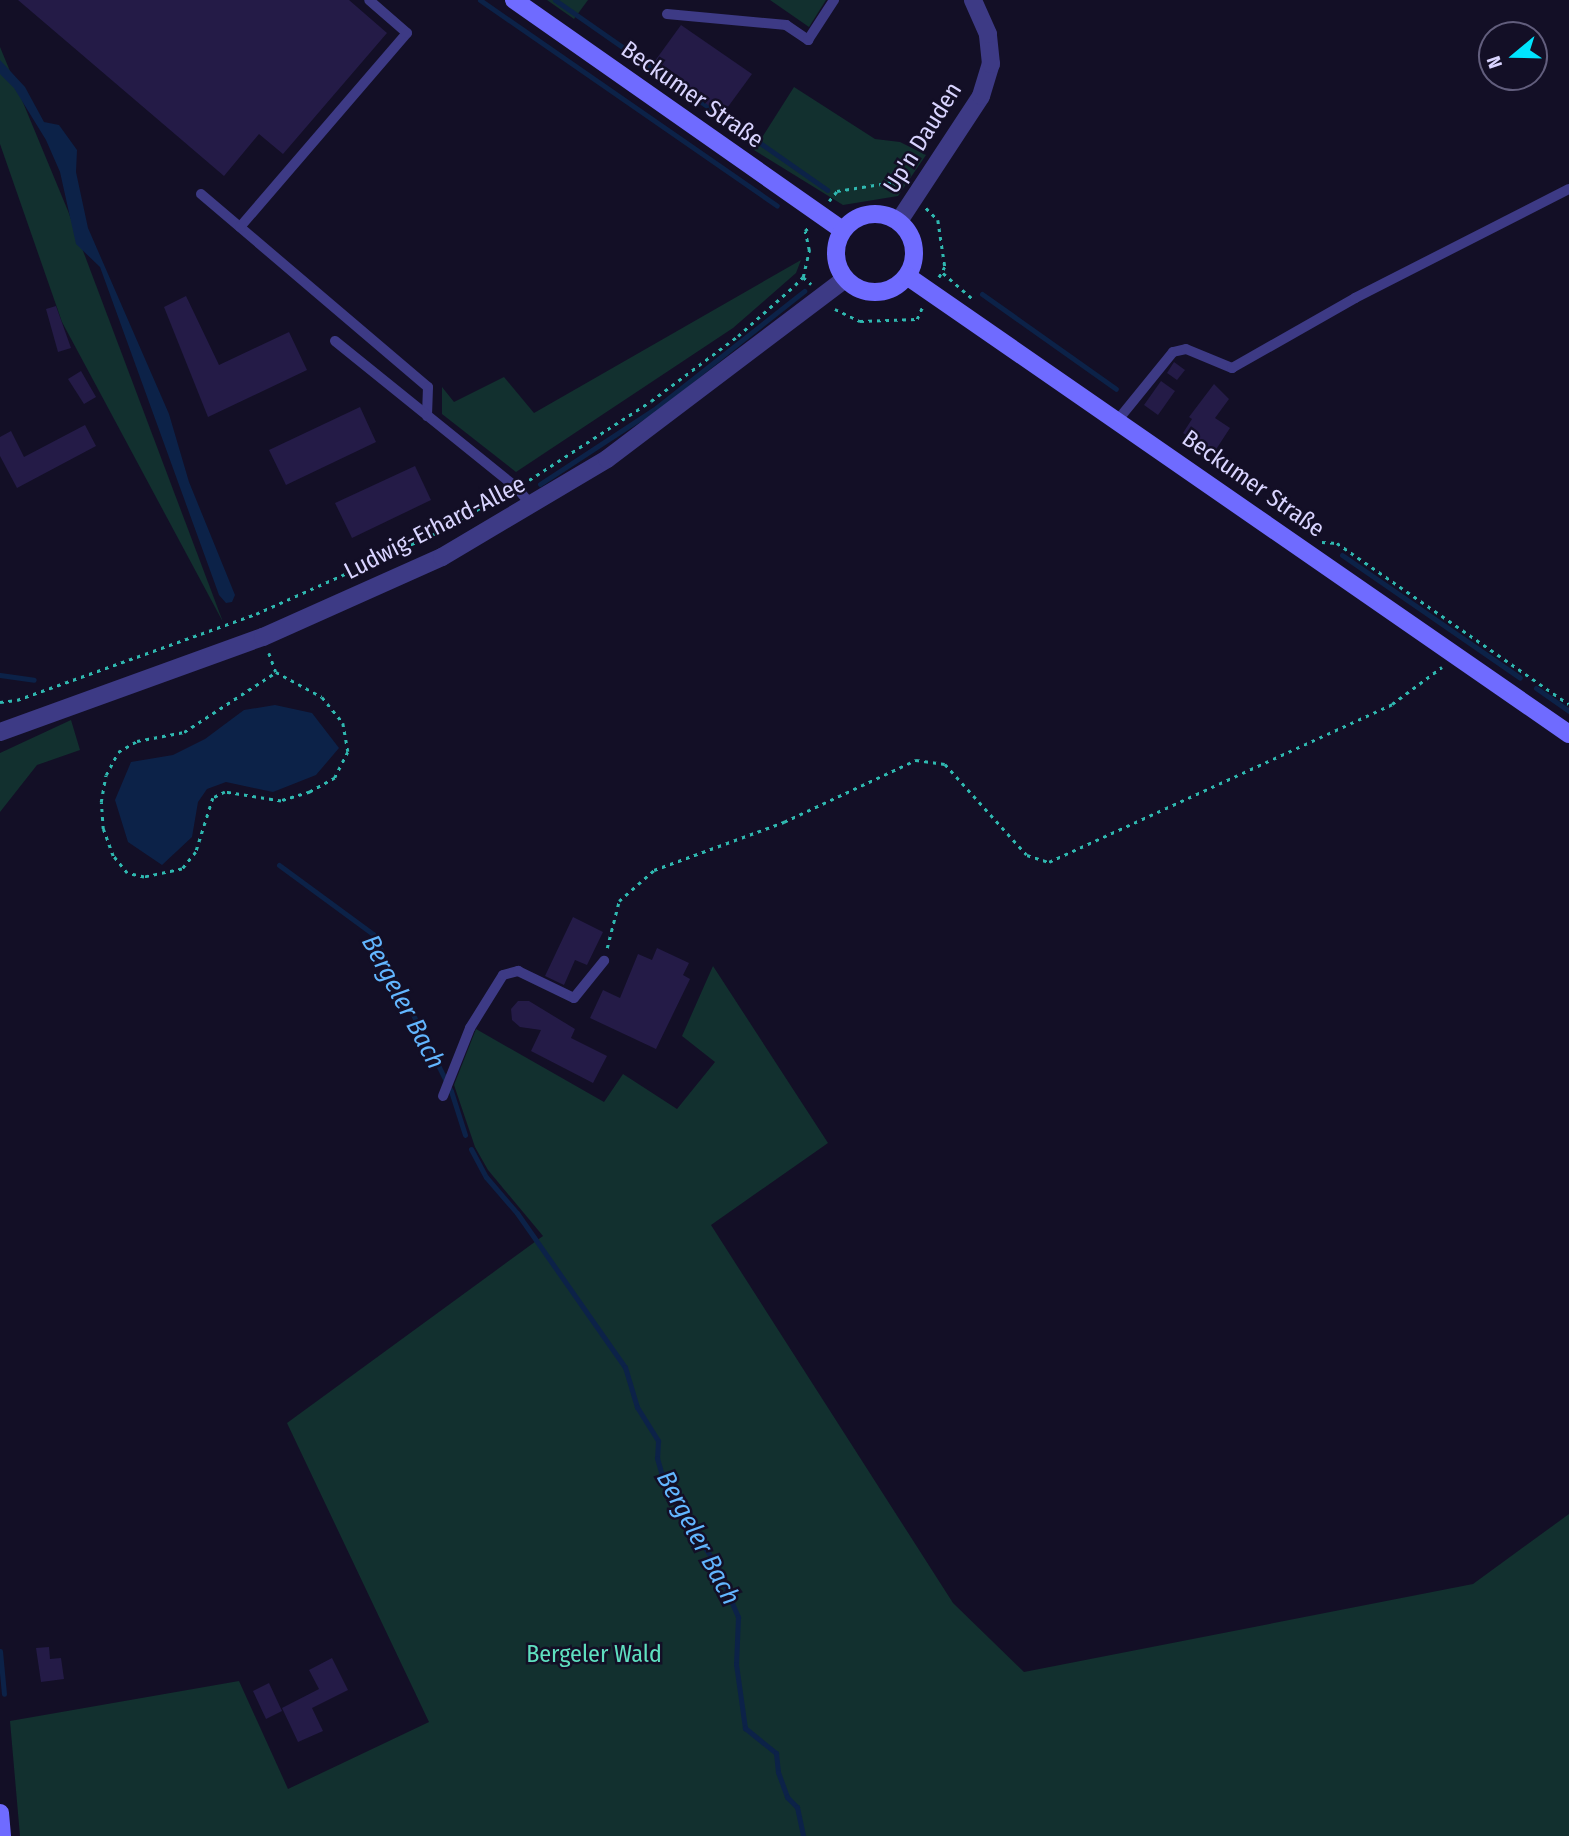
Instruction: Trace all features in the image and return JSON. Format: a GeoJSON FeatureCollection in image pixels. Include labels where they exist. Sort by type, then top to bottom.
{"type":"FeatureCollection","features":[{"type":"Feature","properties":{"kind":"main road","name":"Beckumer Straße"},"geometry":{"type":"LineString","coordinates":[[514,0],[843,230]]}},
{"type":"Feature","properties":{"kind":"main road"},"geometry":{"type":"LineString","coordinates":[[863,215],[888,215],[899,222],[915,247],[907,276],[884,292],[856,288],[845,279],[837,264],[836,246],[843,230],[863,215]]}},
{"type":"Feature","properties":{"kind":"main road","name":"Beckumer Straße"},"geometry":{"type":"LineString","coordinates":[[907,276],[1569,734]]}},
{"type":"Feature","properties":{"kind":"main road"},"geometry":{"type":"LineString","coordinates":[[0,1813],[2,1836]]}},
{"type":"Feature","properties":{"kind":"street","name":"Up'n Dauden"},"geometry":{"type":"LineString","coordinates":[[899,222],[984,85],[990,64],[988,34],[973,0]]}},
{"type":"Feature","properties":{"kind":"street","name":"Ludwig-Erhard-Allee"},"geometry":{"type":"LineString","coordinates":[[0,732],[263,637],[442,557],[532,507],[705,390],[845,279]]}},
{"type":"Feature","properties":{"kind":"lane"},"geometry":{"type":"LineString","coordinates":[[240,227],[407,33],[369,0]]}},
{"type":"Feature","properties":{"kind":"lane"},"geometry":{"type":"LineString","coordinates":[[667,14],[786,25],[808,40],[834,0]]}},
{"type":"Feature","properties":{"kind":"lane"},"geometry":{"type":"LineString","coordinates":[[1118,421],[1173,352],[1186,349],[1231,368],[1355,298],[1569,189]]}},
{"type":"Feature","properties":{"kind":"lane"},"geometry":{"type":"LineString","coordinates":[[201,194],[428,387],[428,416]]}},
{"type":"Feature","properties":{"kind":"lane"},"geometry":{"type":"LineString","coordinates":[[335,341],[517,488],[532,507]]}},
{"type":"Feature","properties":{"kind":"lane"},"geometry":{"type":"LineString","coordinates":[[443,1096],[490,990],[503,975],[518,971],[574,998],[604,961]]}},
{"type":"Feature","properties":{"kind":"path"},"geometry":{"type":"LineString","coordinates":[[820,214],[837,191],[893,182],[938,220],[943,273],[929,292],[917,319],[860,321],[839,315],[822,295]]}},
{"type":"Feature","properties":{"kind":"path"},"geometry":{"type":"LineString","coordinates":[[0,702],[17,700],[256,614],[432,534],[517,488],[651,401],[786,294],[803,277],[808,250],[805,231]]}},
{"type":"Feature","properties":{"kind":"path"},"geometry":{"type":"LineString","coordinates":[[943,273],[979,304]]}},
{"type":"Feature","properties":{"kind":"path"},"geometry":{"type":"LineString","coordinates":[[1311,535],[1322,542],[1337,542],[1569,704]]}},
{"type":"Feature","properties":{"kind":"path"},"geometry":{"type":"LineString","coordinates":[[263,637],[276,672],[322,697],[343,723],[348,752],[335,778],[310,792],[281,801],[225,792],[213,799],[196,852],[182,869],[144,877],[127,873],[113,856],[103,829],[101,802],[106,775],[118,752],[137,741],[184,732],[276,672]]}},
{"type":"Feature","properties":{"kind":"path"},"geometry":{"type":"LineString","coordinates":[[604,961],[618,901],[654,870],[784,821],[916,760],[945,764],[1027,855],[1049,862],[1392,704],[1456,656]]}},
{"type":"Feature","properties":{"kind":"green space"},"geometry":{"type":"Polygon","coordinates":[[[547,0],[588,0],[574,19],[547,0]]]}},
{"type":"Feature","properties":{"kind":"green space"},"geometry":{"type":"Polygon","coordinates":[[[770,0],[826,0],[809,27],[770,0]]]}},
{"type":"Feature","properties":{"kind":"green space"},"geometry":{"type":"Polygon","coordinates":[[[0,47],[68,211],[223,622],[62,322],[0,144],[0,47]]]}},
{"type":"Feature","properties":{"kind":"green space"},"geometry":{"type":"Polygon","coordinates":[[[794,87],[875,139],[900,142],[926,155],[898,196],[843,205],[754,150],[794,87]]]}},
{"type":"Feature","properties":{"kind":"green space"},"geometry":{"type":"Polygon","coordinates":[[[801,260],[796,273],[733,328],[516,472],[442,414],[442,387],[454,402],[504,377],[534,413],[801,260]]]}},
{"type":"Feature","properties":{"kind":"green space"},"geometry":{"type":"Polygon","coordinates":[[[71,720],[80,750],[37,765],[0,812],[0,753],[71,720]]]}},
{"type":"Feature","properties":{"kind":"green space","name":"Bergeler Wald"},"geometry":{"type":"Polygon","coordinates":[[[713,966],[828,1143],[711,1225],[953,1603],[1024,1672],[1473,1584],[1569,1514],[1569,1836],[20,1836],[10,1721],[239,1681],[288,1789],[429,1722],[287,1423],[543,1236],[488,1170],[475,1147],[454,1085],[476,1029],[604,1102],[623,1074],[677,1109],[715,1062],[682,1036],[713,966]]]}},
{"type":"Feature","properties":{"kind":"water"},"geometry":{"type":"Polygon","coordinates":[[[0,60],[25,87],[44,122],[59,125],[77,150],[76,172],[88,228],[169,414],[189,482],[235,595],[232,602],[226,603],[219,595],[100,267],[76,244],[60,172],[46,140],[14,88],[0,74],[0,60]]]}},
{"type":"Feature","properties":{"kind":"water"},"geometry":{"type":"Polygon","coordinates":[[[275,705],[312,713],[339,748],[316,775],[273,792],[226,782],[207,789],[198,802],[192,837],[162,865],[128,842],[115,800],[131,762],[173,755],[205,739],[244,710],[275,705]]]}},
{"type":"Feature","properties":{"kind":"building"},"geometry":{"type":"Polygon","coordinates":[[[18,0],[349,0],[387,33],[283,154],[259,134],[224,176],[18,0]]]}},
{"type":"Feature","properties":{"kind":"building"},"geometry":{"type":"Polygon","coordinates":[[[681,25],[752,74],[722,115],[652,65],[681,25]]]}},
{"type":"Feature","properties":{"kind":"building"},"geometry":{"type":"Polygon","coordinates":[[[186,296],[219,365],[289,332],[307,370],[208,417],[164,307],[186,296]]]}},
{"type":"Feature","properties":{"kind":"building"},"geometry":{"type":"Polygon","coordinates":[[[56,306],[71,348],[58,352],[46,309],[56,306]]]}},
{"type":"Feature","properties":{"kind":"building"},"geometry":{"type":"Polygon","coordinates":[[[1174,362],[1185,370],[1177,380],[1167,373],[1174,362]]]}},
{"type":"Feature","properties":{"kind":"building"},"geometry":{"type":"Polygon","coordinates":[[[81,371],[96,397],[84,404],[68,379],[81,371]]]}},
{"type":"Feature","properties":{"kind":"building"},"geometry":{"type":"Polygon","coordinates":[[[1161,381],[1175,391],[1158,415],[1144,405],[1161,381]]]}},
{"type":"Feature","properties":{"kind":"building"},"geometry":{"type":"Polygon","coordinates":[[[1214,384],[1229,399],[1215,418],[1230,428],[1213,454],[1183,433],[1192,419],[1189,417],[1214,384]]]}},
{"type":"Feature","properties":{"kind":"building"},"geometry":{"type":"Polygon","coordinates":[[[360,407],[376,442],[286,485],[269,450],[360,407]]]}},
{"type":"Feature","properties":{"kind":"building"},"geometry":{"type":"Polygon","coordinates":[[[85,425],[96,446],[17,488],[0,456],[0,437],[11,431],[24,457],[85,425]]]}},
{"type":"Feature","properties":{"kind":"building"},"geometry":{"type":"Polygon","coordinates":[[[415,466],[431,500],[352,538],[335,503],[415,466]]]}},
{"type":"Feature","properties":{"kind":"building"},"geometry":{"type":"Polygon","coordinates":[[[573,917],[603,932],[587,965],[575,960],[564,985],[545,976],[573,917]]]}},
{"type":"Feature","properties":{"kind":"building"},"geometry":{"type":"Polygon","coordinates":[[[657,948],[689,963],[683,975],[690,979],[656,1049],[590,1018],[603,990],[620,998],[638,954],[652,960],[657,948]]]}},
{"type":"Feature","properties":{"kind":"building"},"geometry":{"type":"Polygon","coordinates":[[[518,1001],[529,1001],[575,1029],[571,1038],[607,1056],[593,1083],[531,1051],[541,1030],[520,1027],[512,1020],[511,1009],[518,1001]]]}},
{"type":"Feature","properties":{"kind":"building"},"geometry":{"type":"Polygon","coordinates":[[[49,1647],[50,1659],[61,1658],[64,1679],[41,1682],[36,1648],[49,1647]]]}},
{"type":"Feature","properties":{"kind":"building"},"geometry":{"type":"Polygon","coordinates":[[[332,1658],[348,1690],[312,1708],[323,1731],[298,1742],[282,1708],[319,1689],[309,1670],[332,1658]]]}},
{"type":"Feature","properties":{"kind":"building"},"geometry":{"type":"Polygon","coordinates":[[[269,1683],[282,1711],[266,1719],[253,1691],[269,1683]]]}},
{"type":"Feature","properties":{"kind":"waterway"},"geometry":{"type":"LineString","coordinates":[[480,0],[777,206]]}},
{"type":"Feature","properties":{"kind":"waterway"},"geometry":{"type":"LineString","coordinates":[[555,0],[827,190]]}},
{"type":"Feature","properties":{"kind":"waterway"},"geometry":{"type":"LineString","coordinates":[[540,484],[656,408],[804,291]]}},
{"type":"Feature","properties":{"kind":"waterway"},"geometry":{"type":"LineString","coordinates":[[982,294],[1116,389]]}},
{"type":"Feature","properties":{"kind":"waterway"},"geometry":{"type":"LineString","coordinates":[[1342,555],[1520,678]]}},
{"type":"Feature","properties":{"kind":"waterway"},"geometry":{"type":"LineString","coordinates":[[0,675],[34,680]]}},
{"type":"Feature","properties":{"kind":"waterway"},"geometry":{"type":"LineString","coordinates":[[1536,688],[1569,711]]}},
{"type":"Feature","properties":{"kind":"waterway","name":"Bergeler Bach"},"geometry":{"type":"LineString","coordinates":[[279,865],[373,934],[451,1091],[465,1135]]}},
{"type":"Feature","properties":{"kind":"waterway","name":"Bergeler Bach"},"geometry":{"type":"LineString","coordinates":[[471,1149],[486,1177],[517,1213],[625,1367],[637,1407],[658,1441],[657,1458],[666,1489],[715,1563],[738,1617],[736,1664],[745,1728],[776,1753],[778,1772],[787,1797],[797,1807],[803,1836]]}},
{"type":"Feature","properties":{"kind":"waterway"},"geometry":{"type":"LineString","coordinates":[[0,1651],[4,1694]]}}]}
